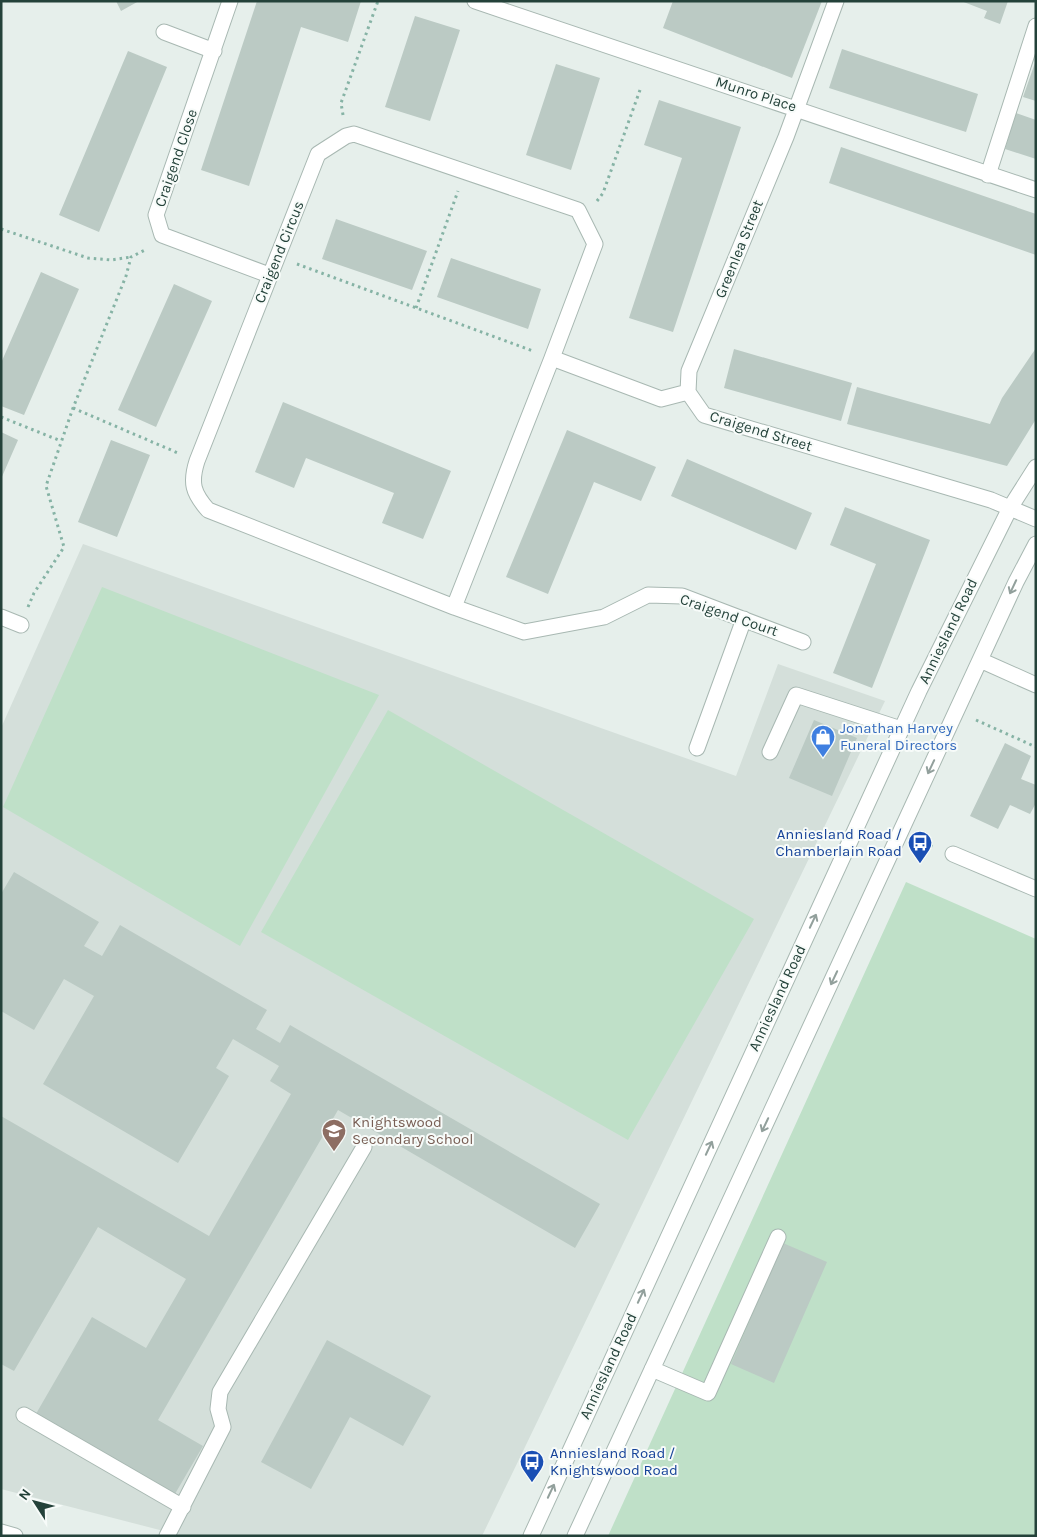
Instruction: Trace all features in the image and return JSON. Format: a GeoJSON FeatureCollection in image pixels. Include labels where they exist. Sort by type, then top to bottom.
{"type":"FeatureCollection","features":[{"type":"Feature","properties":{"kind":"street","name":"Craigend Close"},"geometry":{"type":"LineString","coordinates":[[162,235],[156,215],[230,1]]}},
{"type":"Feature","properties":{"kind":"street","name":"Munro Place"},"geometry":{"type":"LineString","coordinates":[[475,1],[1036,190]]}},
{"type":"Feature","properties":{"kind":"street","name":"Greenlea Street"},"geometry":{"type":"LineString","coordinates":[[688,392],[689,370],[796,108],[836,1]]}},
{"type":"Feature","properties":{"kind":"street"},"geometry":{"type":"LineString","coordinates":[[988,175],[1036,26]]}},
{"type":"Feature","properties":{"kind":"street"},"geometry":{"type":"LineString","coordinates":[[164,32],[214,50]]}},
{"type":"Feature","properties":{"kind":"street"},"geometry":{"type":"LineString","coordinates":[[346,136],[354,134],[578,210],[594,244],[552,358],[454,607]]}},
{"type":"Feature","properties":{"kind":"street","name":"Craigend Circus"},"geometry":{"type":"LineString","coordinates":[[346,136],[318,154],[197,461],[193,474],[195,496],[208,510],[454,607]]}},
{"type":"Feature","properties":{"kind":"street"},"geometry":{"type":"LineString","coordinates":[[162,235],[269,275]]}},
{"type":"Feature","properties":{"kind":"street"},"geometry":{"type":"LineString","coordinates":[[552,358],[661,399],[688,392]]}},
{"type":"Feature","properties":{"kind":"street","name":"Craigend Street"},"geometry":{"type":"LineString","coordinates":[[688,392],[704,415],[1010,508],[1036,519]]}},
{"type":"Feature","properties":{"kind":"street","name":"Anniesland Road"},"geometry":{"type":"LineString","coordinates":[[531,1536],[901,729],[1010,508],[1036,467]]}},
{"type":"Feature","properties":{"kind":"street"},"geometry":{"type":"LineString","coordinates":[[575,1536],[980,660],[1036,544]]}},
{"type":"Feature","properties":{"kind":"street","name":"Craigend Court"},"geometry":{"type":"LineString","coordinates":[[454,607],[524,632],[604,617],[648,595],[682,596],[803,642]]}},
{"type":"Feature","properties":{"kind":"street"},"geometry":{"type":"LineString","coordinates":[[1,617],[21,625]]}},
{"type":"Feature","properties":{"kind":"street"},"geometry":{"type":"LineString","coordinates":[[697,748],[744,619]]}},
{"type":"Feature","properties":{"kind":"street"},"geometry":{"type":"LineString","coordinates":[[980,660],[1036,685]]}},
{"type":"Feature","properties":{"kind":"street"},"geometry":{"type":"LineString","coordinates":[[770,752],[796,695],[901,729]]}},
{"type":"Feature","properties":{"kind":"street"},"geometry":{"type":"LineString","coordinates":[[953,854],[1036,889]]}},
{"type":"Feature","properties":{"kind":"street"},"geometry":{"type":"LineString","coordinates":[[167,1536],[223,1427],[218,1409],[220,1392],[364,1147]]}},
{"type":"Feature","properties":{"kind":"street"},"geometry":{"type":"LineString","coordinates":[[652,1370],[708,1393],[778,1237]]}},
{"type":"Feature","properties":{"kind":"street"},"geometry":{"type":"LineString","coordinates":[[24,1415],[182,1507]]}},
{"type":"Feature","properties":{"kind":"street"},"geometry":{"type":"LineString","coordinates":[[1,1532],[15,1536]]}},
{"type":"Feature","properties":{"kind":"path"},"geometry":{"type":"LineString","coordinates":[[346,136],[341,103],[378,1]]}},
{"type":"Feature","properties":{"kind":"path"},"geometry":{"type":"LineString","coordinates":[[582,219],[603,193],[640,90]]}},
{"type":"Feature","properties":{"kind":"path"},"geometry":{"type":"LineString","coordinates":[[416,308],[465,172]]}},
{"type":"Feature","properties":{"kind":"path"},"geometry":{"type":"LineString","coordinates":[[1,229],[88,258],[111,260],[131,257],[147,249],[162,235]]}},
{"type":"Feature","properties":{"kind":"path"},"geometry":{"type":"LineString","coordinates":[[21,625],[34,593],[64,547],[46,486],[73,408],[126,276],[131,257]]}},
{"type":"Feature","properties":{"kind":"path"},"geometry":{"type":"LineString","coordinates":[[277,257],[552,358]]}},
{"type":"Feature","properties":{"kind":"path"},"geometry":{"type":"LineString","coordinates":[[73,408],[197,461]]}},
{"type":"Feature","properties":{"kind":"path"},"geometry":{"type":"LineString","coordinates":[[1,417],[61,441]]}},
{"type":"Feature","properties":{"kind":"path"},"geometry":{"type":"LineString","coordinates":[[957,711],[1036,747]]}},
{"type":"Feature","properties":{"kind":"path"},"geometry":{"type":"LineString","coordinates":[[901,834],[953,854]]}},
{"type":"Feature","properties":{"kind":"shaded area","name":"Knightswood Secondary School"},"geometry":{"type":"Polygon","coordinates":[[[83,544],[736,776],[778,664],[885,701],[482,1536],[183,1536],[1,1489],[1,728],[83,544]]]}},
{"type":"Feature","properties":{"kind":"green space"},"geometry":{"type":"Polygon","coordinates":[[[102,587],[379,695],[240,946],[3,807],[102,587]]]}},
{"type":"Feature","properties":{"kind":"green space"},"geometry":{"type":"Polygon","coordinates":[[[388,710],[754,919],[628,1140],[261,932],[388,710]]]}},
{"type":"Feature","properties":{"kind":"green space"},"geometry":{"type":"Polygon","coordinates":[[[906,882],[1036,939],[1036,1536],[608,1536],[906,882]]]}},
{"type":"Feature","properties":{"kind":"building"},"geometry":{"type":"Polygon","coordinates":[[[116,1],[139,1],[121,11],[116,1]]]}},
{"type":"Feature","properties":{"kind":"building"},"geometry":{"type":"Polygon","coordinates":[[[257,1],[361,1],[348,42],[301,27],[249,186],[201,170],[257,1]]]}},
{"type":"Feature","properties":{"kind":"building"},"geometry":{"type":"Polygon","coordinates":[[[673,1],[822,1],[792,78],[663,28],[673,1]]]}},
{"type":"Feature","properties":{"kind":"building"},"geometry":{"type":"Polygon","coordinates":[[[961,1],[1008,1],[1000,24],[984,18],[987,11],[961,1]]]}},
{"type":"Feature","properties":{"kind":"building"},"geometry":{"type":"Polygon","coordinates":[[[415,16],[460,30],[430,121],[385,107],[415,16]]]}},
{"type":"Feature","properties":{"kind":"building"},"geometry":{"type":"Polygon","coordinates":[[[842,49],[978,94],[966,132],[829,88],[842,49]]]}},
{"type":"Feature","properties":{"kind":"building"},"geometry":{"type":"Polygon","coordinates":[[[128,51],[167,67],[99,232],[59,215],[128,51]]]}},
{"type":"Feature","properties":{"kind":"building"},"geometry":{"type":"Polygon","coordinates":[[[1036,60],[1036,101],[1023,97],[1036,60]]]}},
{"type":"Feature","properties":{"kind":"building"},"geometry":{"type":"Polygon","coordinates":[[[556,64],[600,78],[571,170],[526,155],[556,64]]]}},
{"type":"Feature","properties":{"kind":"building"},"geometry":{"type":"Polygon","coordinates":[[[659,100],[741,127],[673,332],[629,318],[682,158],[644,145],[659,100]]]}},
{"type":"Feature","properties":{"kind":"building"},"geometry":{"type":"Polygon","coordinates":[[[1016,113],[1036,120],[1036,159],[1005,149],[1016,113]]]}},
{"type":"Feature","properties":{"kind":"building"},"geometry":{"type":"Polygon","coordinates":[[[841,147],[1036,214],[1036,255],[829,183],[841,147]]]}},
{"type":"Feature","properties":{"kind":"building"},"geometry":{"type":"Polygon","coordinates":[[[336,219],[427,251],[412,290],[322,259],[336,219]]]}},
{"type":"Feature","properties":{"kind":"building"},"geometry":{"type":"Polygon","coordinates":[[[451,258],[541,289],[528,329],[437,297],[451,258]]]}},
{"type":"Feature","properties":{"kind":"building"},"geometry":{"type":"Polygon","coordinates":[[[41,272],[79,289],[24,415],[1,406],[1,363],[41,272]]]}},
{"type":"Feature","properties":{"kind":"building"},"geometry":{"type":"Polygon","coordinates":[[[174,284],[212,301],[156,427],[118,410],[174,284]]]}},
{"type":"Feature","properties":{"kind":"building"},"geometry":{"type":"Polygon","coordinates":[[[1036,348],[1036,419],[1007,466],[847,424],[857,387],[990,424],[1002,398],[1036,348]]]}},
{"type":"Feature","properties":{"kind":"building"},"geometry":{"type":"Polygon","coordinates":[[[734,349],[852,383],[841,421],[724,388],[734,349]]]}},
{"type":"Feature","properties":{"kind":"building"},"geometry":{"type":"Polygon","coordinates":[[[283,402],[451,471],[423,539],[382,523],[394,493],[306,458],[294,488],[255,472],[283,402]]]}},
{"type":"Feature","properties":{"kind":"building"},"geometry":{"type":"Polygon","coordinates":[[[567,430],[656,467],[641,501],[594,482],[548,594],[506,577],[567,430]]]}},
{"type":"Feature","properties":{"kind":"building"},"geometry":{"type":"Polygon","coordinates":[[[1,432],[18,440],[1,479],[1,432]]]}},
{"type":"Feature","properties":{"kind":"building"},"geometry":{"type":"Polygon","coordinates":[[[111,440],[150,455],[117,537],[78,522],[111,440]]]}},
{"type":"Feature","properties":{"kind":"building"},"geometry":{"type":"Polygon","coordinates":[[[687,459],[812,513],[796,550],[671,496],[687,459]]]}},
{"type":"Feature","properties":{"kind":"building"},"geometry":{"type":"Polygon","coordinates":[[[845,507],[930,540],[872,688],[833,673],[876,564],[830,545],[845,507]]]}},
{"type":"Feature","properties":{"kind":"building","name":"Jonathan Harvey Funeral Directors"},"geometry":{"type":"Polygon","coordinates":[[[814,720],[857,738],[832,796],[789,778],[814,720]]]}},
{"type":"Feature","properties":{"kind":"building"},"geometry":{"type":"Polygon","coordinates":[[[1005,743],[1031,756],[1021,779],[1036,785],[1036,803],[1030,814],[1010,805],[998,829],[970,816],[1005,743]]]}},
{"type":"Feature","properties":{"kind":"building"},"geometry":{"type":"Polygon","coordinates":[[[14,872],[99,922],[84,946],[102,956],[120,925],[267,1010],[256,1029],[280,1043],[290,1025],[600,1204],[575,1248],[338,1110],[158,1420],[203,1446],[172,1499],[33,1419],[92,1317],[146,1348],[186,1279],[98,1227],[14,1371],[1,1364],[1,1116],[209,1236],[291,1094],[270,1081],[279,1066],[233,1039],[216,1068],[229,1076],[178,1163],[43,1084],[94,996],[64,979],[34,1030],[1,1011],[1,894],[14,872]]]}},
{"type":"Feature","properties":{"kind":"building"},"geometry":{"type":"Polygon","coordinates":[[[783,1243],[827,1262],[774,1383],[731,1364],[783,1243]]]}},
{"type":"Feature","properties":{"kind":"building"},"geometry":{"type":"Polygon","coordinates":[[[327,1340],[431,1396],[403,1446],[350,1417],[311,1489],[261,1462],[327,1340]]]}},
{"type":"Feature","properties":{"kind":"place","name":"Jonathan Harvey Funeral Directors"},"geometry":{"type":"Point","coordinates":[823,758]}},
{"type":"Feature","properties":{"kind":"place","name":"Anniesland Road / Chamberlain Road"},"geometry":{"type":"Point","coordinates":[920,864]}},
{"type":"Feature","properties":{"kind":"place","name":"Knightswood Secondary School"},"geometry":{"type":"Point","coordinates":[334,1152]}},
{"type":"Feature","properties":{"kind":"place","name":"Anniesland Road / Knightswood Road"},"geometry":{"type":"Point","coordinates":[532,1483]}}]}
